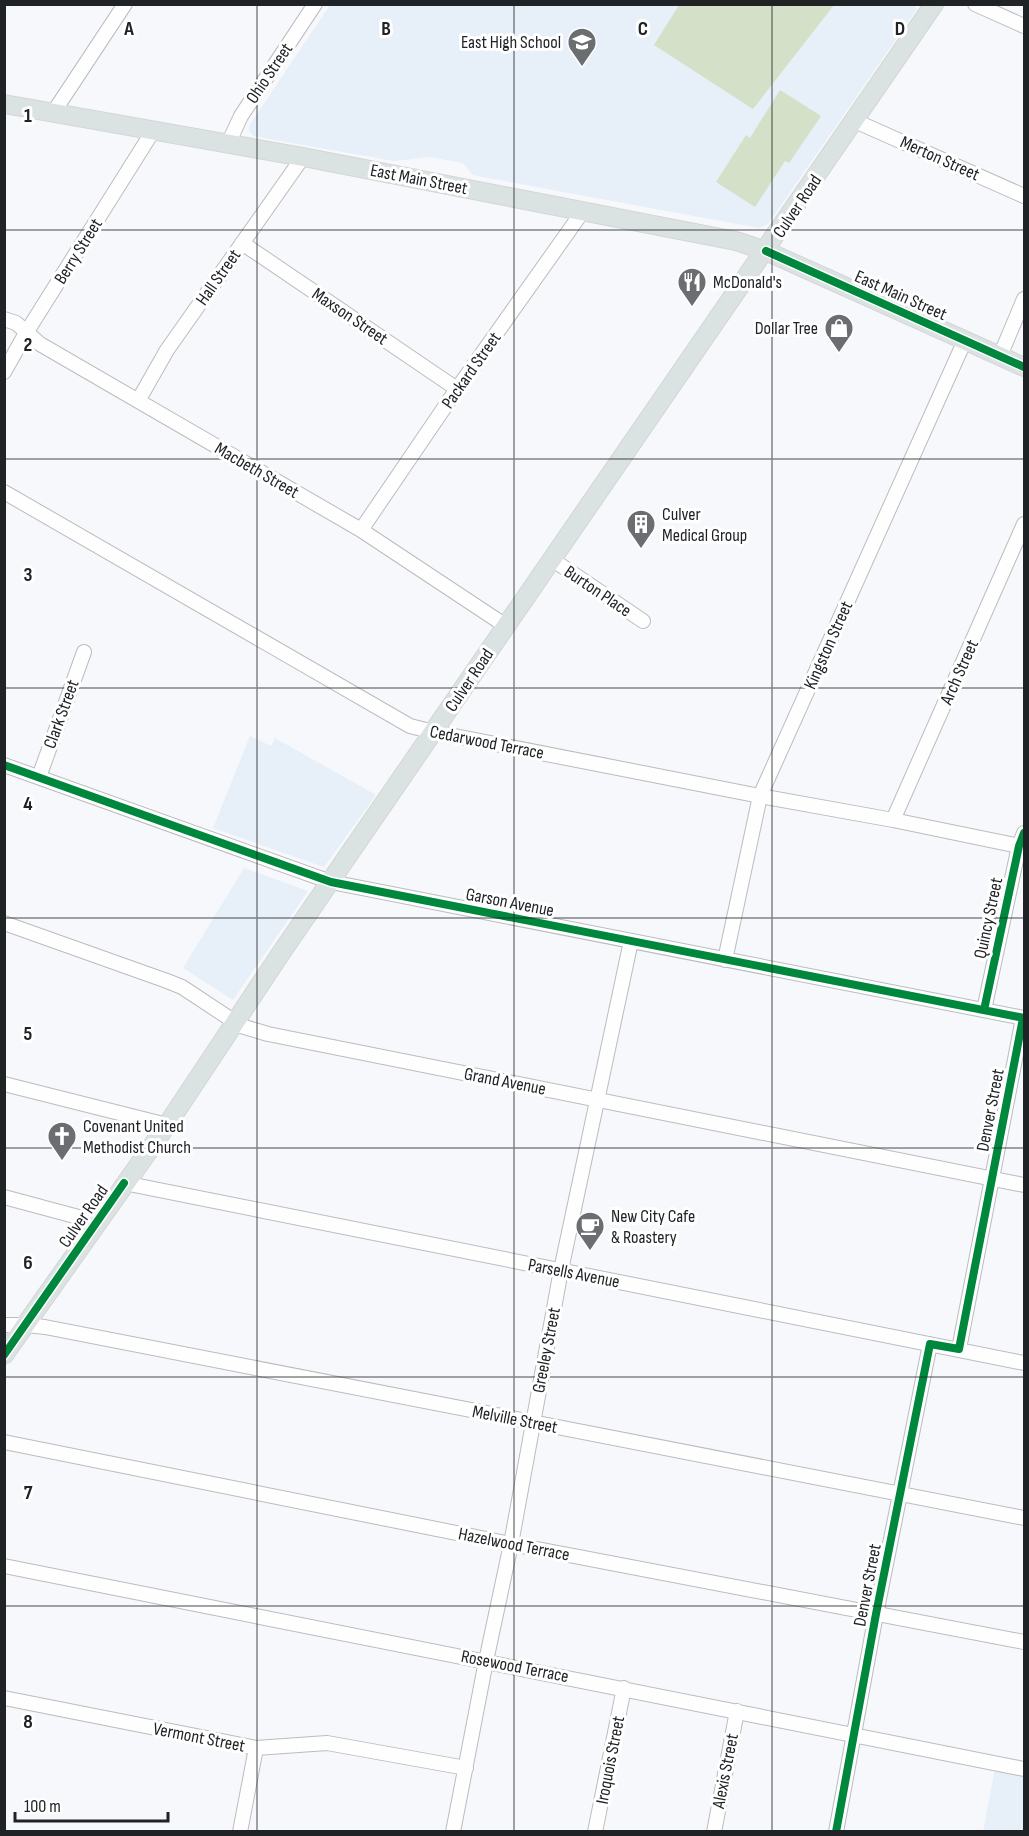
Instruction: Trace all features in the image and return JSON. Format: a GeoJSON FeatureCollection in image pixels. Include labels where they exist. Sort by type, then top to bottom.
{"type":"FeatureCollection","features":[{"type":"Feature","properties":{"kind":"main road","name":"Culver Road"},"geometry":{"type":"LineString","coordinates":[[4,1355],[167,1125],[234,1022],[934,4]]}},
{"type":"Feature","properties":{"kind":"main road","name":"East Main Street"},"geometry":{"type":"LineString","coordinates":[[4,104],[303,157],[736,241],[766,251],[1024,367]]}},
{"type":"Feature","properties":{"kind":"street"},"geometry":{"type":"LineString","coordinates":[[53,113],[125,4]]}},
{"type":"Feature","properties":{"kind":"street","name":"Ohio Street"},"geometry":{"type":"LineString","coordinates":[[228,144],[241,116],[315,4]]}},
{"type":"Feature","properties":{"kind":"street"},"geometry":{"type":"LineString","coordinates":[[975,4],[1024,26]]}},
{"type":"Feature","properties":{"kind":"street","name":"Merton Street"},"geometry":{"type":"LineString","coordinates":[[855,121],[1024,196]]}},
{"type":"Feature","properties":{"kind":"street","name":"Berry Street"},"geometry":{"type":"LineString","coordinates":[[4,372],[153,131]]}},
{"type":"Feature","properties":{"kind":"street","name":"Hall Street"},"geometry":{"type":"LineString","coordinates":[[138,400],[167,350],[303,157]]}},
{"type":"Feature","properties":{"kind":"street","name":"Packard Street"},"geometry":{"type":"LineString","coordinates":[[362,530],[583,212]]}},
{"type":"Feature","properties":{"kind":"street","name":"Maxson Street"},"geometry":{"type":"LineString","coordinates":[[242,243],[458,389]]}},
{"type":"Feature","properties":{"kind":"street"},"geometry":{"type":"LineString","coordinates":[[1000,356],[1024,299]]}},
{"type":"Feature","properties":{"kind":"street","name":"Macbeth Street"},"geometry":{"type":"LineString","coordinates":[[4,319],[16,323],[40,344],[362,530],[506,626]]}},
{"type":"Feature","properties":{"kind":"street","name":"Kingston Street"},"geometry":{"type":"LineString","coordinates":[[725,960],[760,796],[965,340]]}},
{"type":"Feature","properties":{"kind":"street","name":"Cedarwood Terrace"},"geometry":{"type":"LineString","coordinates":[[4,492],[410,726],[760,796],[1023,842]]}},
{"type":"Feature","properties":{"kind":"street","name":"Arch Street"},"geometry":{"type":"LineString","coordinates":[[893,820],[1024,524]]}},
{"type":"Feature","properties":{"kind":"street","name":"Burton Place"},"geometry":{"type":"LineString","coordinates":[[553,560],[643,621]]}},
{"type":"Feature","properties":{"kind":"street","name":"Clark Street"},"geometry":{"type":"LineString","coordinates":[[39,777],[84,652]]}},
{"type":"Feature","properties":{"kind":"street","name":"Garson Avenue"},"geometry":{"type":"LineString","coordinates":[[4,765],[331,882],[1024,1018]]}},
{"type":"Feature","properties":{"kind":"street","name":"Quincy Street"},"geometry":{"type":"LineString","coordinates":[[984,1010],[1023,842]]}},
{"type":"Feature","properties":{"kind":"street","name":"Grand Avenue"},"geometry":{"type":"LineString","coordinates":[[4,923],[182,987],[234,1022],[268,1034],[1024,1185]]}},
{"type":"Feature","properties":{"kind":"street","name":"Greeley Street"},"geometry":{"type":"LineString","coordinates":[[453,1832],[511,1544],[561,1270],[631,941]]}},
{"type":"Feature","properties":{"kind":"street","name":"Denver Street"},"geometry":{"type":"LineString","coordinates":[[959,1349],[1024,1018]]}},
{"type":"Feature","properties":{"kind":"street"},"geometry":{"type":"LineString","coordinates":[[4,1084],[167,1125]]}},
{"type":"Feature","properties":{"kind":"street","name":"Parsells Avenue"},"geometry":{"type":"LineString","coordinates":[[124,1183],[1024,1362]]}},
{"type":"Feature","properties":{"kind":"street"},"geometry":{"type":"LineString","coordinates":[[4,1197],[97,1222]]}},
{"type":"Feature","properties":{"kind":"street","name":"Melville Street"},"geometry":{"type":"LineString","coordinates":[[4,1325],[26,1324],[1024,1518]]}},
{"type":"Feature","properties":{"kind":"street","name":"Denver Street"},"geometry":{"type":"LineString","coordinates":[[836,1832],[876,1614],[930,1344]]}},
{"type":"Feature","properties":{"kind":"street","name":"Hazelwood Terrace"},"geometry":{"type":"LineString","coordinates":[[4,1442],[511,1544],[1024,1642]]}},
{"type":"Feature","properties":{"kind":"street","name":"Rosewood Terrace"},"geometry":{"type":"LineString","coordinates":[[4,1566],[1024,1768]]}},
{"type":"Feature","properties":{"kind":"street","name":"Iroquois Street"},"geometry":{"type":"LineString","coordinates":[[595,1832],[624,1688]]}},
{"type":"Feature","properties":{"kind":"street","name":"Vermont Street"},"geometry":{"type":"LineString","coordinates":[[4,1698],[256,1748],[327,1743],[466,1768]]}},
{"type":"Feature","properties":{"kind":"street","name":"Alexis Street"},"geometry":{"type":"LineString","coordinates":[[714,1832],[737,1711]]}},
{"type":"Feature","properties":{"kind":"street"},"geometry":{"type":"LineString","coordinates":[[240,1832],[256,1748]]}},
{"type":"Feature","properties":{"kind":"shaded area","name":"East High School"},"geometry":{"type":"Polygon","coordinates":[[[330,5],[917,5],[915,7],[917,9],[768,224],[759,228],[477,176],[472,174],[463,163],[429,157],[394,161],[253,136],[249,131],[249,126],[330,5]]]}},
{"type":"Feature","properties":{"kind":"shaded area"},"geometry":{"type":"Polygon","coordinates":[[[250,736],[271,746],[275,738],[376,795],[324,867],[213,828],[250,736]]]}},
{"type":"Feature","properties":{"kind":"shaded area"},"geometry":{"type":"Polygon","coordinates":[[[244,868],[308,891],[233,1000],[183,968],[244,868]]]}},
{"type":"Feature","properties":{"kind":"shaded area"},"geometry":{"type":"Polygon","coordinates":[[[995,1769],[1024,1775],[1024,1831],[983,1832],[995,1769]]]}},
{"type":"Feature","properties":{"kind":"green space"},"geometry":{"type":"Polygon","coordinates":[[[679,5],[834,5],[753,109],[654,45],[679,5]]]}},
{"type":"Feature","properties":{"kind":"green space"},"geometry":{"type":"Polygon","coordinates":[[[780,90],[821,116],[789,163],[785,161],[755,207],[716,182],[746,135],[750,138],[780,90]]]}},
{"type":"Feature","properties":{"kind":"cycle path"},"geometry":{"type":"LineString","coordinates":[[766,251],[1024,367]]}},
{"type":"Feature","properties":{"kind":"cycle path"},"geometry":{"type":"LineString","coordinates":[[4,765],[331,882],[1024,1018]]}},
{"type":"Feature","properties":{"kind":"cycle path"},"geometry":{"type":"LineString","coordinates":[[984,1010],[1019,846],[1024,833]]}},
{"type":"Feature","properties":{"kind":"cycle path"},"geometry":{"type":"LineString","coordinates":[[836,1832],[876,1614],[930,1344],[959,1349],[1023,1018]]}},
{"type":"Feature","properties":{"kind":"cycle path"},"geometry":{"type":"LineString","coordinates":[[4,1355],[124,1183]]}},
{"type":"Feature","properties":{"kind":"place","name":"East High School"},"geometry":{"type":"Point","coordinates":[582,68]}},
{"type":"Feature","properties":{"kind":"place","name":"McDonald's"},"geometry":{"type":"Point","coordinates":[692,308]}},
{"type":"Feature","properties":{"kind":"place","name":"Dollar Tree"},"geometry":{"type":"Point","coordinates":[839,354]}},
{"type":"Feature","properties":{"kind":"place","name":"Culver Medical Group"},"geometry":{"type":"Point","coordinates":[641,550]}},
{"type":"Feature","properties":{"kind":"place","name":"Covenant United Methodist Church"},"geometry":{"type":"Point","coordinates":[62,1162]}},
{"type":"Feature","properties":{"kind":"place","name":"New City Cafe & Roastery"},"geometry":{"type":"Point","coordinates":[590,1252]}}]}
